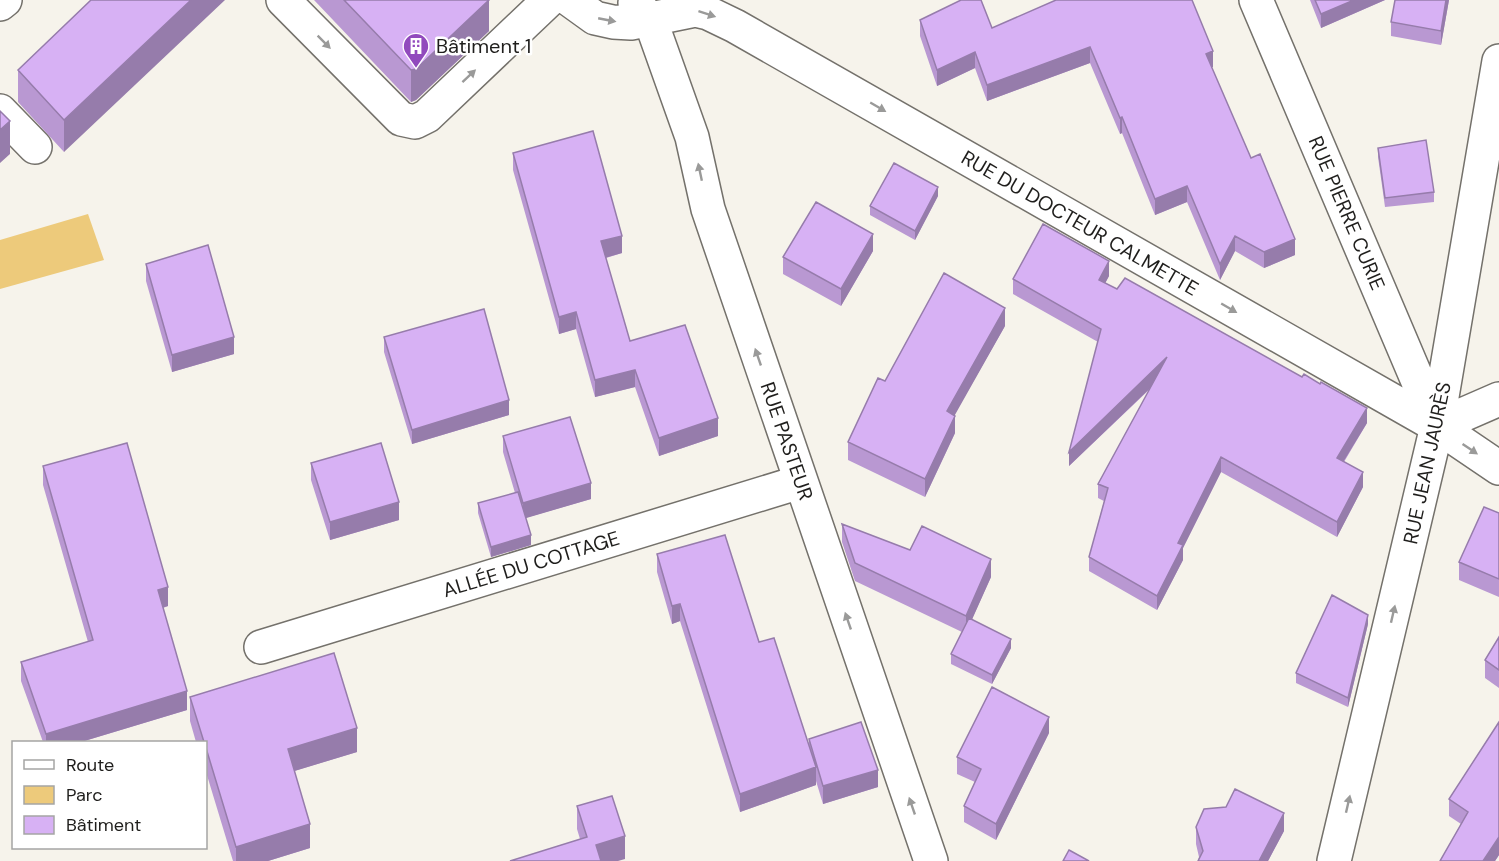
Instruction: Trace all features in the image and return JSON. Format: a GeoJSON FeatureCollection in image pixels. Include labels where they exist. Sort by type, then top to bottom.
{"type":"FeatureCollection","features":[{"type":"Feature","properties":{"kind":"street"},"geometry":{"type":"LineString","coordinates":[[0,4],[5,0]]}},
{"type":"Feature","properties":{"kind":"street"},"geometry":{"type":"LineString","coordinates":[[283,0],[401,119],[416,123],[427,116],[549,0]]}},
{"type":"Feature","properties":{"kind":"street"},"geometry":{"type":"LineString","coordinates":[[570,0],[595,18],[631,23],[641,10]]}},
{"type":"Feature","properties":{"kind":"street","name":"RUE PIERRE CURIE"},"geometry":{"type":"LineString","coordinates":[[1256,0],[1437,426]]}},
{"type":"Feature","properties":{"kind":"street","name":"RUE DU DOCTEUR CALMETTE"},"geometry":{"type":"LineString","coordinates":[[641,10],[695,10],[708,13],[735,26],[1437,426],[1499,468]]}},
{"type":"Feature","properties":{"kind":"street","name":"RUE PASTEUR"},"geometry":{"type":"LineString","coordinates":[[641,10],[692,137],[708,209],[931,861]]}},
{"type":"Feature","properties":{"kind":"street","name":"RUE JEAN JAURÈS"},"geometry":{"type":"LineString","coordinates":[[1334,861],[1437,426],[1499,61]]}},
{"type":"Feature","properties":{"kind":"street"},"geometry":{"type":"LineString","coordinates":[[0,111],[35,147]]}},
{"type":"Feature","properties":{"kind":"street"},"geometry":{"type":"LineString","coordinates":[[1437,426],[1499,399]]}},
{"type":"Feature","properties":{"kind":"street","name":"ALLÉE DU COTTAGE"},"geometry":{"type":"LineString","coordinates":[[261,647],[800,482]]}},
{"type":"Feature","properties":{"kind":"green space"},"geometry":{"type":"Polygon","coordinates":[[[88,214],[104,260],[0,289],[0,240],[88,214]]]}},
{"type":"Feature","properties":{"kind":"building"},"geometry":{"type":"Polygon","coordinates":[[[91,0],[191,0],[64,120],[18,70],[91,0]]]}},
{"type":"Feature","properties":{"kind":"building"},"geometry":{"type":"Polygon","coordinates":[[[344,0],[489,0],[416,69],[411,70],[344,0]]]}},
{"type":"Feature","properties":{"kind":"building"},"geometry":{"type":"Polygon","coordinates":[[[961,0],[981,0],[992,28],[1056,0],[1192,0],[1213,51],[1206,54],[1251,158],[1260,154],[1295,239],[1264,252],[1235,236],[1220,264],[1187,186],[1155,199],[1122,117],[1120,118],[1090,47],[987,85],[975,52],[937,70],[920,20],[961,0]]]}},
{"type":"Feature","properties":{"kind":"building"},"geometry":{"type":"Polygon","coordinates":[[[1315,0],[1354,0],[1321,14],[1315,0]]]}},
{"type":"Feature","properties":{"kind":"building"},"geometry":{"type":"Polygon","coordinates":[[[1395,0],[1446,0],[1441,31],[1391,22],[1395,0]]]}},
{"type":"Feature","properties":{"kind":"building"},"geometry":{"type":"Polygon","coordinates":[[[0,111],[10,121],[0,130],[0,111]]]}},
{"type":"Feature","properties":{"kind":"building"},"geometry":{"type":"Polygon","coordinates":[[[593,131],[622,236],[601,241],[630,341],[685,325],[718,418],[659,438],[635,370],[595,380],[576,312],[559,317],[513,153],[593,131]]]}},
{"type":"Feature","properties":{"kind":"building"},"geometry":{"type":"Polygon","coordinates":[[[1426,140],[1434,192],[1385,198],[1378,148],[1426,140]]]}},
{"type":"Feature","properties":{"kind":"building"},"geometry":{"type":"Polygon","coordinates":[[[894,163],[938,187],[915,231],[870,206],[894,163]]]}},
{"type":"Feature","properties":{"kind":"building"},"geometry":{"type":"Polygon","coordinates":[[[816,202],[873,234],[841,289],[783,257],[816,202]]]}},
{"type":"Feature","properties":{"kind":"building"},"geometry":{"type":"Polygon","coordinates":[[[1043,224],[1109,261],[1099,280],[1117,289],[1125,278],[1302,377],[1304,374],[1320,384],[1321,382],[1367,408],[1337,458],[1363,472],[1337,522],[1221,457],[1178,543],[1183,545],[1157,596],[1089,557],[1108,488],[1098,484],[1167,357],[1069,452],[1101,329],[1013,279],[1043,224]]]}},
{"type":"Feature","properties":{"kind":"building"},"geometry":{"type":"Polygon","coordinates":[[[208,245],[234,337],[172,355],[146,264],[208,245]]]}},
{"type":"Feature","properties":{"kind":"building"},"geometry":{"type":"Polygon","coordinates":[[[944,273],[1005,308],[947,411],[955,416],[925,479],[848,442],[878,378],[885,381],[944,273]]]}},
{"type":"Feature","properties":{"kind":"building"},"geometry":{"type":"Polygon","coordinates":[[[484,309],[509,400],[412,430],[384,337],[484,309]]]}},
{"type":"Feature","properties":{"kind":"building"},"geometry":{"type":"Polygon","coordinates":[[[570,417],[591,483],[523,503],[503,436],[570,417]]]}},
{"type":"Feature","properties":{"kind":"building"},"geometry":{"type":"Polygon","coordinates":[[[127,443],[168,587],[158,590],[187,691],[46,734],[21,662],[93,640],[43,466],[127,443]]]}},
{"type":"Feature","properties":{"kind":"building"},"geometry":{"type":"Polygon","coordinates":[[[381,443],[399,502],[330,522],[311,463],[381,443]]]}},
{"type":"Feature","properties":{"kind":"building"},"geometry":{"type":"Polygon","coordinates":[[[518,492],[531,535],[491,547],[478,503],[518,492]]]}},
{"type":"Feature","properties":{"kind":"building"},"geometry":{"type":"Polygon","coordinates":[[[1484,507],[1499,513],[1499,579],[1459,562],[1484,507]]]}},
{"type":"Feature","properties":{"kind":"building"},"geometry":{"type":"Polygon","coordinates":[[[842,524],[910,550],[922,526],[991,559],[966,616],[855,563],[842,524]]]}},
{"type":"Feature","properties":{"kind":"building"},"geometry":{"type":"Polygon","coordinates":[[[725,535],[759,642],[774,638],[816,767],[740,794],[680,604],[672,606],[657,554],[725,535]]]}},
{"type":"Feature","properties":{"kind":"building"},"geometry":{"type":"Polygon","coordinates":[[[1332,595],[1368,615],[1348,698],[1296,673],[1332,595]]]}},
{"type":"Feature","properties":{"kind":"building"},"geometry":{"type":"Polygon","coordinates":[[[969,618],[1011,639],[992,675],[951,654],[969,618]]]}},
{"type":"Feature","properties":{"kind":"building"},"geometry":{"type":"Polygon","coordinates":[[[1499,637],[1499,670],[1485,660],[1499,637]]]}},
{"type":"Feature","properties":{"kind":"building"},"geometry":{"type":"Polygon","coordinates":[[[334,653],[357,728],[288,749],[310,824],[236,847],[207,751],[207,741],[204,741],[190,697],[334,653]]]}},
{"type":"Feature","properties":{"kind":"building"},"geometry":{"type":"Polygon","coordinates":[[[992,687],[1049,717],[996,824],[964,806],[981,769],[957,757],[992,687]]]}},
{"type":"Feature","properties":{"kind":"building"},"geometry":{"type":"Polygon","coordinates":[[[861,722],[878,770],[823,786],[809,739],[861,722]]]}},
{"type":"Feature","properties":{"kind":"building"},"geometry":{"type":"Polygon","coordinates":[[[1499,722],[1499,837],[1483,861],[1440,861],[1468,812],[1449,799],[1499,722]]]}},
{"type":"Feature","properties":{"kind":"building"},"geometry":{"type":"Polygon","coordinates":[[[1235,789],[1284,813],[1259,861],[1198,861],[1203,851],[1196,827],[1204,809],[1226,807],[1235,789]]]}},
{"type":"Feature","properties":{"kind":"building"},"geometry":{"type":"Polygon","coordinates":[[[612,796],[625,836],[596,845],[601,861],[510,861],[587,837],[577,806],[612,796]]]}},
{"type":"Feature","properties":{"kind":"building"},"geometry":{"type":"Polygon","coordinates":[[[1069,850],[1089,861],[1063,861],[1069,850]]]}},
{"type":"Feature","properties":{"kind":"place","name":"Bâtiment 1"},"geometry":{"type":"Point","coordinates":[416,69]}}]}
